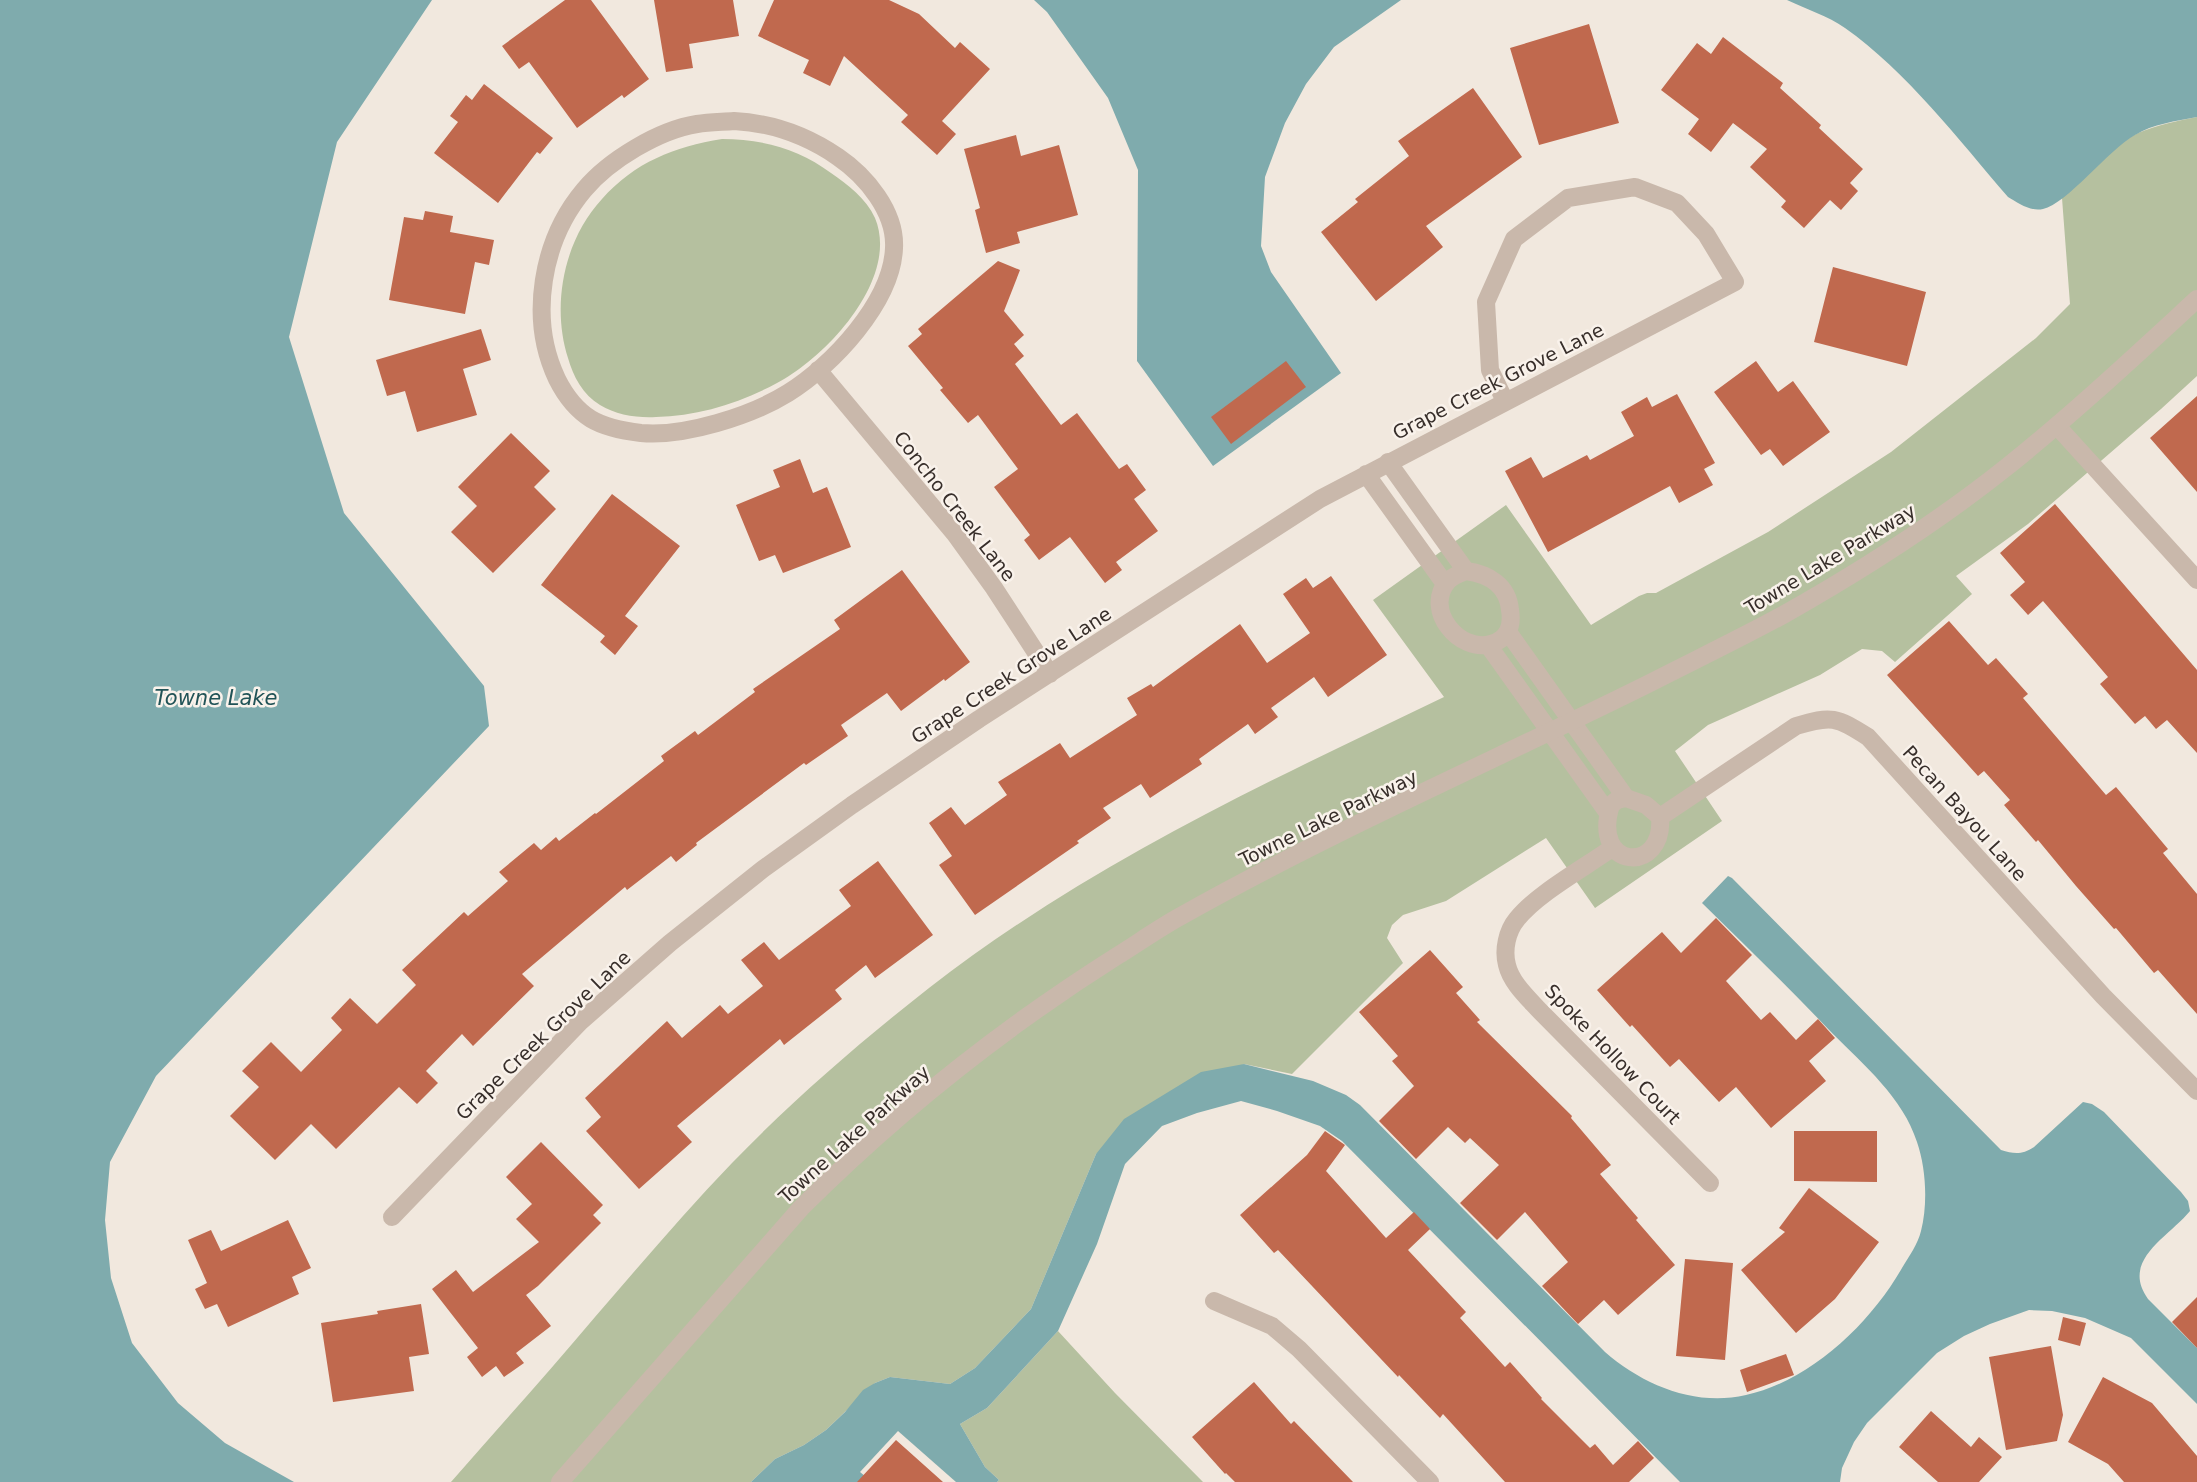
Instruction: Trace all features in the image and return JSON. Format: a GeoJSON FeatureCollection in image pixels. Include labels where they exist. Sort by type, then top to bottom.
{"type":"FeatureCollection","features":[{"type":"Feature","properties":{"kind":"street"},"geometry":{"type":"LineString","coordinates":[[755,122],[804,137],[847,163],[873,191],[889,221],[895,246],[887,279],[873,306],[855,334],[818,370],[787,394],[703,427],[645,433],[608,427],[591,419],[572,404],[561,387],[545,344],[542,321],[542,294],[556,236],[585,188],[625,154],[650,141],[695,124],[755,122]]}},
{"type":"Feature","properties":{"kind":"street","name":"Grape Creek Grove Lane"},"geometry":{"type":"LineString","coordinates":[[392,1217],[580,1022],[670,943],[763,869],[852,806],[979,719],[1311,504],[1735,282],[1706,234],[1677,203],[1635,187],[1568,198],[1514,239],[1486,302],[1490,370],[1505,401]]}},
{"type":"Feature","properties":{"kind":"street","name":"Towne Lake Parkway"},"geometry":{"type":"LineString","coordinates":[[560,1482],[801,1208],[940,1083],[1055,995],[1178,918],[1284,861],[1782,616],[1858,571],[2004,469],[2057,426],[2197,299]]}},
{"type":"Feature","properties":{"kind":"street","name":"Concho Creek Lane"},"geometry":{"type":"LineString","coordinates":[[818,370],[955,534],[1050,674]]}},
{"type":"Feature","properties":{"kind":"street"},"geometry":{"type":"LineString","coordinates":[[2057,426],[2197,580]]}},
{"type":"Feature","properties":{"kind":"street"},"geometry":{"type":"LineString","coordinates":[[1388,462],[1466,571]]}},
{"type":"Feature","properties":{"kind":"street"},"geometry":{"type":"LineString","coordinates":[[1366,474],[1445,584]]}},
{"type":"Feature","properties":{"kind":"street"},"geometry":{"type":"LineString","coordinates":[[1466,571],[1492,578],[1505,590],[1511,620],[1508,632],[1500,640],[1488,645],[1472,645],[1459,639],[1442,614],[1440,601],[1445,584],[1466,571]]}},
{"type":"Feature","properties":{"kind":"street"},"geometry":{"type":"LineString","coordinates":[[1508,632],[1626,798]]}},
{"type":"Feature","properties":{"kind":"street"},"geometry":{"type":"LineString","coordinates":[[1488,645],[1608,813]]}},
{"type":"Feature","properties":{"kind":"street","name":"Pecan Bayou Lane"},"geometry":{"type":"LineString","coordinates":[[1660,817],[1796,726],[1821,719],[1842,721],[1867,737],[2103,996],[2197,1091]]}},
{"type":"Feature","properties":{"kind":"street"},"geometry":{"type":"LineString","coordinates":[[1626,798],[1646,805],[1660,817],[1658,842],[1648,852],[1636,858],[1622,856],[1612,848],[1607,831],[1611,805],[1626,798]]}},
{"type":"Feature","properties":{"kind":"street","name":"Spoke Hollow Court"},"geometry":{"type":"LineString","coordinates":[[1612,848],[1542,897],[1516,920],[1505,944],[1507,965],[1517,985],[1538,1009],[1710,1183]]}},
{"type":"Feature","properties":{"kind":"street"},"geometry":{"type":"LineString","coordinates":[[1214,1301],[1272,1326],[1299,1349],[1430,1482]]}},
{"type":"Feature","properties":{"kind":"green space"},"geometry":{"type":"Polygon","coordinates":[[[2197,117],[2197,376],[2028,524],[1956,576],[1972,594],[1895,662],[1882,651],[1862,649],[1820,675],[1708,725],[1675,751],[1722,821],[1595,908],[1546,838],[1446,901],[1403,915],[1392,925],[1387,938],[1403,963],[1292,1074],[1244,1064],[1096,1154],[1031,1309],[975,1368],[950,1384],[890,1377],[875,1383],[826,1430],[804,1445],[775,1459],[751,1482],[451,1482],[662,1239],[732,1163],[828,1072],[929,988],[989,944],[1114,865],[1244,794],[1444,697],[1373,600],[1506,505],[1591,625],[1639,596],[1656,593],[1768,532],[1891,452],[2036,338],[2070,304],[2062,198],[2108,154],[2138,133],[2197,117]]]}},
{"type":"Feature","properties":{"kind":"green space"},"geometry":{"type":"Polygon","coordinates":[[[722,139],[766,143],[793,152],[819,165],[862,198],[875,218],[880,241],[877,265],[868,290],[837,335],[817,355],[797,371],[763,390],[734,402],[687,414],[641,417],[613,411],[594,401],[584,390],[568,358],[563,338],[561,295],[570,253],[589,215],[628,175],[656,158],[722,139]]]}},
{"type":"Feature","properties":{"kind":"green space"},"geometry":{"type":"Polygon","coordinates":[[[1058,1331],[1203,1482],[997,1482],[999,1480],[985,1467],[960,1424],[987,1408],[1058,1331]]]}},
{"type":"Feature","properties":{"kind":"water","name":"Towne Lake"},"geometry":{"type":"Polygon","coordinates":[[[0,0],[432,0],[337,142],[289,337],[344,513],[484,686],[489,726],[156,1076],[110,1162],[105,1220],[111,1278],[132,1343],[178,1403],[225,1443],[294,1482],[0,1482],[0,0]]]}},
{"type":"Feature","properties":{"kind":"water"},"geometry":{"type":"Polygon","coordinates":[[[1034,0],[1401,0],[1334,47],[1306,84],[1285,123],[1265,177],[1261,246],[1271,272],[1341,373],[1213,466],[1137,361],[1138,170],[1108,98],[1047,12],[1034,0]]]}},
{"type":"Feature","properties":{"kind":"water"},"geometry":{"type":"Polygon","coordinates":[[[1787,0],[2197,0],[2197,117],[2142,131],[2124,142],[2053,205],[2038,210],[2029,208],[2008,197],[1931,107],[1868,45],[1824,16],[1787,0]]]}},
{"type":"Feature","properties":{"kind":"water"},"geometry":{"type":"Polygon","coordinates":[[[1728,876],[2001,1150],[2018,1153],[2030,1150],[2083,1102],[2092,1104],[2104,1112],[2181,1192],[2188,1201],[2190,1211],[2151,1250],[2143,1261],[2140,1272],[2141,1285],[2148,1299],[2197,1348],[2197,1404],[2131,1338],[2085,1318],[2052,1311],[2029,1310],[1964,1336],[1937,1353],[1867,1423],[1854,1442],[1842,1468],[1840,1482],[1680,1482],[1342,1141],[1320,1126],[1241,1101],[1162,1126],[1125,1164],[1097,1244],[1058,1331],[987,1408],[960,1424],[985,1467],[999,1480],[997,1482],[751,1482],[775,1459],[804,1445],[826,1430],[863,1390],[875,1383],[890,1377],[950,1384],[975,1368],[1031,1309],[1096,1154],[1124,1119],[1201,1072],[1244,1064],[1313,1081],[1346,1095],[1360,1105],[1605,1352],[1636,1374],[1671,1390],[1708,1398],[1746,1395],[1793,1377],[1836,1347],[1873,1310],[1889,1289],[1916,1245],[1921,1231],[1925,1186],[1922,1163],[1911,1126],[1881,1083],[1702,903],[1728,876]]]}},
{"type":"Feature","properties":{"kind":"pier"},"geometry":{"type":"Polygon","coordinates":[[[898,1431],[956,1482],[872,1482],[860,1472],[898,1431]]]}},
{"type":"Feature","properties":{"kind":"building"},"geometry":{"type":"Polygon","coordinates":[[[565,0],[591,0],[649,79],[577,128],[529,62],[519,69],[502,46],[565,0]]]}},
{"type":"Feature","properties":{"kind":"building"},"geometry":{"type":"Polygon","coordinates":[[[654,0],[733,0],[739,36],[689,44],[693,68],[666,72],[654,0]]]}},
{"type":"Feature","properties":{"kind":"building"},"geometry":{"type":"Polygon","coordinates":[[[774,0],[889,0],[919,14],[955,48],[960,42],[990,69],[942,121],[956,134],[937,155],[901,122],[908,115],[844,56],[830,86],[803,73],[809,60],[758,36],[774,0]]]}},
{"type":"Feature","properties":{"kind":"building"},"geometry":{"type":"Polygon","coordinates":[[[1589,24],[1619,123],[1539,145],[1510,48],[1589,24]]]}},
{"type":"Feature","properties":{"kind":"building"},"geometry":{"type":"Polygon","coordinates":[[[1723,37],[1783,83],[1780,88],[1821,125],[1819,128],[1863,169],[1850,183],[1858,191],[1841,210],[1830,200],[1804,228],[1781,207],[1786,201],[1750,167],[1767,149],[1733,123],[1711,152],[1688,134],[1699,119],[1661,90],[1697,43],[1711,54],[1723,37]]]}},
{"type":"Feature","properties":{"kind":"building"},"geometry":{"type":"Polygon","coordinates":[[[484,84],[553,138],[540,154],[537,152],[498,203],[434,153],[458,122],[450,116],[466,95],[472,100],[484,84]]]}},
{"type":"Feature","properties":{"kind":"building"},"geometry":{"type":"Polygon","coordinates":[[[1473,88],[1522,157],[1426,226],[1443,247],[1376,301],[1321,232],[1358,202],[1355,199],[1409,156],[1398,141],[1473,88]]]}},
{"type":"Feature","properties":{"kind":"building"},"geometry":{"type":"Polygon","coordinates":[[[1016,135],[1021,156],[1059,145],[1078,215],[1017,232],[1020,243],[986,253],[975,210],[980,208],[964,149],[1016,135]]]}},
{"type":"Feature","properties":{"kind":"building"},"geometry":{"type":"Polygon","coordinates":[[[425,211],[453,216],[450,232],[494,240],[489,265],[475,262],[465,314],[389,300],[404,217],[423,220],[425,211]]]}},
{"type":"Feature","properties":{"kind":"building"},"geometry":{"type":"Polygon","coordinates":[[[998,261],[1020,270],[1004,311],[1024,335],[1014,344],[1024,356],[1015,364],[1061,425],[1077,413],[1119,469],[1127,464],[1146,490],[1134,499],[1158,531],[1116,562],[1122,570],[1105,583],[1070,537],[1039,560],[1024,540],[1030,535],[994,487],[1018,469],[978,415],[968,423],[908,346],[922,334],[918,329],[998,261]]]}},
{"type":"Feature","properties":{"kind":"building"},"geometry":{"type":"Polygon","coordinates":[[[1833,267],[1926,292],[1907,366],[1814,342],[1833,267]]]}},
{"type":"Feature","properties":{"kind":"building"},"geometry":{"type":"Polygon","coordinates":[[[481,329],[491,360],[463,369],[477,415],[417,432],[405,391],[387,396],[376,360],[481,329]]]}},
{"type":"Feature","properties":{"kind":"building"},"geometry":{"type":"Polygon","coordinates":[[[1286,361],[1306,387],[1231,444],[1211,417],[1286,361]]]}},
{"type":"Feature","properties":{"kind":"building"},"geometry":{"type":"Polygon","coordinates":[[[1756,361],[1778,392],[1793,381],[1830,432],[1783,466],[1770,449],[1761,455],[1714,392],[1756,361]]]}},
{"type":"Feature","properties":{"kind":"building"},"geometry":{"type":"Polygon","coordinates":[[[1677,394],[1715,463],[1704,469],[1713,485],[1679,503],[1670,486],[1548,552],[1505,471],[1531,457],[1543,478],[1587,455],[1590,460],[1634,436],[1621,412],[1647,397],[1652,407],[1677,394]]]}},
{"type":"Feature","properties":{"kind":"building"},"geometry":{"type":"Polygon","coordinates":[[[2197,396],[2197,492],[2150,438],[2197,396]]]}},
{"type":"Feature","properties":{"kind":"building"},"geometry":{"type":"Polygon","coordinates":[[[511,433],[550,471],[534,487],[556,509],[493,573],[451,532],[477,506],[458,487],[511,433]]]}},
{"type":"Feature","properties":{"kind":"building"},"geometry":{"type":"Polygon","coordinates":[[[800,459],[813,493],[827,487],[851,547],[783,573],[775,555],[759,561],[736,505],[780,487],[773,470],[800,459]]]}},
{"type":"Feature","properties":{"kind":"building"},"geometry":{"type":"Polygon","coordinates":[[[612,494],[680,546],[625,616],[638,626],[615,655],[600,642],[605,636],[541,585],[612,494]]]}},
{"type":"Feature","properties":{"kind":"building"},"geometry":{"type":"Polygon","coordinates":[[[2055,504],[2197,670],[2197,753],[2167,720],[2156,729],[2145,716],[2135,724],[2100,684],[2108,677],[2043,601],[2028,615],[2010,595],[2025,582],[2000,553],[2055,504]]]}},
{"type":"Feature","properties":{"kind":"building"},"geometry":{"type":"Polygon","coordinates":[[[902,570],[970,662],[901,711],[887,693],[841,725],[848,736],[806,765],[804,763],[696,843],[697,845],[676,862],[671,856],[627,890],[625,887],[522,974],[534,986],[473,1046],[462,1034],[426,1071],[438,1083],[417,1104],[399,1087],[336,1149],[311,1124],[275,1160],[230,1116],[259,1087],[242,1071],[271,1042],[301,1072],[342,1030],[331,1018],[350,998],[377,1024],[416,985],[402,970],[464,912],[468,916],[508,881],[499,872],[534,843],[541,850],[556,837],[559,841],[596,814],[664,761],[661,756],[695,731],[698,735],[755,692],[753,689],[840,629],[834,620],[902,570]]]}},
{"type":"Feature","properties":{"kind":"building"},"geometry":{"type":"Polygon","coordinates":[[[1331,576],[1387,655],[1328,697],[1314,677],[1271,708],[1278,717],[1255,734],[1248,724],[1199,759],[1202,764],[1150,798],[1141,784],[1103,808],[1111,818],[975,915],[939,865],[952,856],[929,823],[951,807],[965,825],[1007,795],[998,782],[1060,743],[1070,758],[1137,715],[1127,698],[1151,684],[1153,687],[1240,624],[1267,663],[1310,633],[1283,594],[1306,578],[1313,588],[1331,576]]]}},
{"type":"Feature","properties":{"kind":"building"},"geometry":{"type":"Polygon","coordinates":[[[1949,621],[1988,665],[1996,658],[2028,694],[2023,698],[2106,795],[2116,787],[2168,849],[2163,853],[2197,894],[2197,1014],[2158,970],[2154,973],[2038,840],[2036,842],[2004,805],[2010,800],[1984,771],[1978,776],[1887,675],[1949,621]]]}},
{"type":"Feature","properties":{"kind":"building"},"geometry":{"type":"Polygon","coordinates":[[[878,861],[933,935],[875,978],[866,965],[835,990],[842,999],[784,1045],[780,1039],[677,1126],[692,1142],[639,1189],[586,1131],[601,1117],[585,1098],[667,1021],[682,1038],[720,1005],[728,1014],[763,986],[741,960],[764,942],[779,960],[851,906],[839,890],[878,861]]]}},
{"type":"Feature","properties":{"kind":"building"},"geometry":{"type":"Polygon","coordinates":[[[1716,918],[1752,955],[1726,981],[1761,1020],[1770,1012],[1796,1040],[1818,1019],[1835,1038],[1809,1061],[1826,1081],[1771,1128],[1736,1087],[1719,1102],[1679,1059],[1670,1067],[1597,990],[1662,932],[1681,953],[1716,918]]]}},
{"type":"Feature","properties":{"kind":"building"},"geometry":{"type":"Polygon","coordinates":[[[1430,950],[1463,987],[1456,993],[1480,1020],[1477,1022],[1572,1116],[1611,1165],[1600,1174],[1675,1265],[1618,1315],[1604,1300],[1578,1324],[1542,1286],[1568,1262],[1525,1212],[1497,1240],[1460,1203],[1499,1165],[1470,1138],[1465,1143],[1448,1127],[1416,1159],[1379,1121],[1414,1086],[1392,1061],[1398,1056],[1359,1012],[1430,950]]]}},
{"type":"Feature","properties":{"kind":"building"},"geometry":{"type":"Polygon","coordinates":[[[1325,1131],[1345,1145],[1326,1171],[1386,1238],[1414,1212],[1430,1229],[1408,1250],[1466,1312],[1460,1318],[1505,1367],[1510,1362],[1541,1399],[1590,1448],[1595,1444],[1613,1465],[1638,1441],[1654,1458],[1629,1482],[1505,1482],[1443,1414],[1440,1418],[1399,1375],[1398,1377],[1278,1250],[1274,1253],[1240,1215],[1307,1155],[1325,1131]]]}},
{"type":"Feature","properties":{"kind":"building"},"geometry":{"type":"Polygon","coordinates":[[[1794,1131],[1877,1131],[1877,1182],[1794,1181],[1794,1131]]]}},
{"type":"Feature","properties":{"kind":"building"},"geometry":{"type":"Polygon","coordinates":[[[541,1142],[603,1205],[593,1215],[601,1223],[526,1295],[551,1326],[516,1353],[524,1363],[504,1377],[496,1366],[482,1377],[467,1357],[478,1348],[432,1289],[456,1270],[473,1292],[539,1242],[516,1219],[532,1204],[506,1177],[541,1142]]]}},
{"type":"Feature","properties":{"kind":"building"},"geometry":{"type":"Polygon","coordinates":[[[1809,1188],[1879,1242],[1835,1299],[1796,1333],[1741,1270],[1785,1232],[1779,1228],[1809,1188]]]}},
{"type":"Feature","properties":{"kind":"building"},"geometry":{"type":"Polygon","coordinates":[[[288,1220],[311,1268],[292,1277],[299,1294],[228,1327],[217,1304],[205,1309],[195,1289],[207,1283],[188,1240],[211,1230],[221,1251],[288,1220]]]}},
{"type":"Feature","properties":{"kind":"building"},"geometry":{"type":"Polygon","coordinates":[[[1685,1259],[1733,1263],[1725,1360],[1676,1356],[1685,1259]]]}},
{"type":"Feature","properties":{"kind":"building"},"geometry":{"type":"Polygon","coordinates":[[[2197,1297],[2197,1348],[2172,1322],[2197,1297]]]}},
{"type":"Feature","properties":{"kind":"building"},"geometry":{"type":"Polygon","coordinates":[[[421,1304],[429,1354],[409,1357],[414,1391],[333,1402],[321,1323],[421,1304]]]}},
{"type":"Feature","properties":{"kind":"building"},"geometry":{"type":"Polygon","coordinates":[[[2063,1317],[2086,1323],[2080,1346],[2058,1340],[2063,1317]]]}},
{"type":"Feature","properties":{"kind":"building"},"geometry":{"type":"Polygon","coordinates":[[[2051,1346],[2063,1415],[2057,1441],[2006,1450],[1989,1357],[2051,1346]]]}},
{"type":"Feature","properties":{"kind":"building"},"geometry":{"type":"Polygon","coordinates":[[[1786,1354],[1794,1375],[1747,1392],[1740,1370],[1786,1354]]]}},
{"type":"Feature","properties":{"kind":"building"},"geometry":{"type":"Polygon","coordinates":[[[2103,1377],[2152,1403],[2197,1456],[2197,1482],[2124,1482],[2108,1464],[2068,1442],[2103,1377]]]}},
{"type":"Feature","properties":{"kind":"building"},"geometry":{"type":"Polygon","coordinates":[[[1254,1382],[1291,1424],[1294,1421],[1353,1482],[1235,1482],[1225,1474],[1192,1437],[1254,1382]]]}},
{"type":"Feature","properties":{"kind":"building"},"geometry":{"type":"Polygon","coordinates":[[[1931,1411],[1971,1447],[1979,1437],[2002,1457],[1979,1482],[1938,1482],[1899,1447],[1931,1411]]]}},
{"type":"Feature","properties":{"kind":"building"},"geometry":{"type":"Polygon","coordinates":[[[896,1440],[943,1482],[857,1482],[896,1440]]]}}]}
